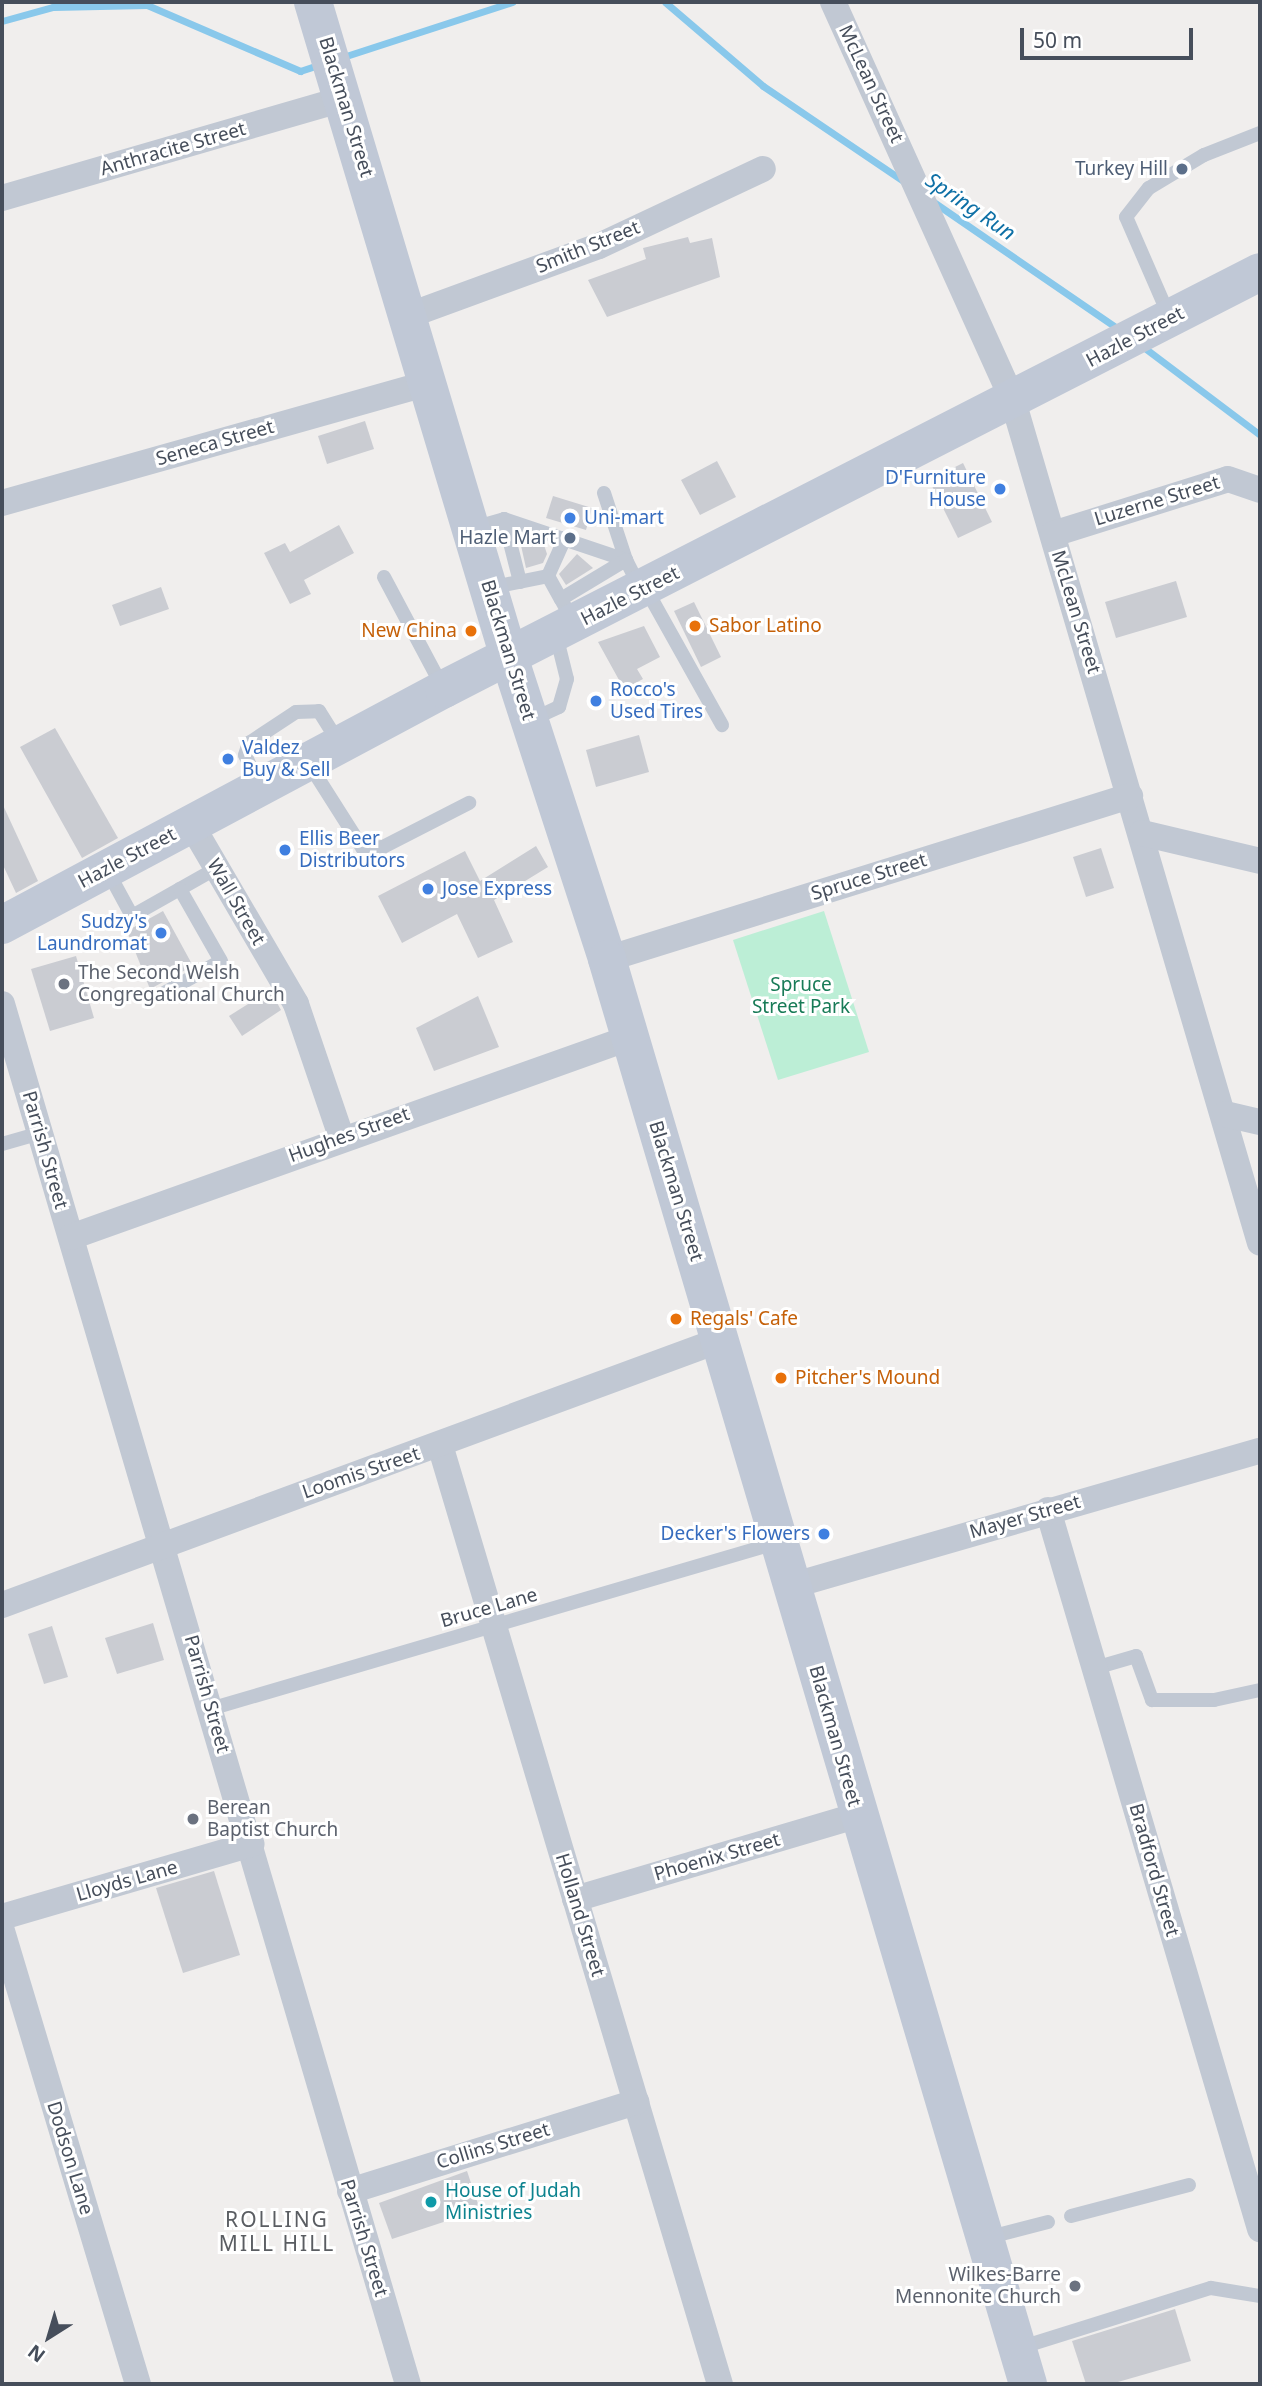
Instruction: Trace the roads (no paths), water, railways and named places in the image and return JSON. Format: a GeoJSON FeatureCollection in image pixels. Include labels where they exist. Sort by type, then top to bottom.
{"type":"FeatureCollection","features":[{"type":"Feature","properties":{"kind":"main road","name":"Blackman Street"},"geometry":{"type":"LineString","coordinates":[[313,2],[429,383],[488,524],[504,585],[509,657],[607,959],[1028,2384]]}},
{"type":"Feature","properties":{"kind":"main road","name":"Hazle Street"},"geometry":{"type":"LineString","coordinates":[[2,925],[509,657],[564,619],[638,579],[1013,401],[1157,326],[1257,282]]}},
{"type":"Feature","properties":{"kind":"street","name":"McLean Street"},"geometry":{"type":"LineString","coordinates":[[833,2],[900,145],[1013,401],[1225,1114],[1260,1243]]}},
{"type":"Feature","properties":{"kind":"street","name":"Anthracite Street"},"geometry":{"type":"LineString","coordinates":[[2,198],[335,73]]}},
{"type":"Feature","properties":{"kind":"street","name":"Smith Street"},"geometry":{"type":"LineString","coordinates":[[410,315],[599,246],[763,169]]}},
{"type":"Feature","properties":{"kind":"street","name":"Seneca Street"},"geometry":{"type":"LineString","coordinates":[[2,503],[429,383]]}},
{"type":"Feature","properties":{"kind":"street","name":"Luzerne Street"},"geometry":{"type":"LineString","coordinates":[[1053,534],[1228,479],[1260,491]]}},
{"type":"Feature","properties":{"kind":"street","name":"Spruce Street"},"geometry":{"type":"LineString","coordinates":[[607,959],[1130,796]]}},
{"type":"Feature","properties":{"kind":"street","name":"Wall Street"},"geometry":{"type":"LineString","coordinates":[[191,824],[296,1004],[341,1136]]}},
{"type":"Feature","properties":{"kind":"street"},"geometry":{"type":"LineString","coordinates":[[1142,833],[1260,860]]}},
{"type":"Feature","properties":{"kind":"street","name":"Parrish Street"},"geometry":{"type":"LineString","coordinates":[[3,1015],[163,1542],[210,1709],[252,1844],[349,2191],[408,2384]]}},
{"type":"Feature","properties":{"kind":"street","name":"Hughes Street"},"geometry":{"type":"LineString","coordinates":[[71,1237],[341,1136],[629,1038]]}},
{"type":"Feature","properties":{"kind":"street"},"geometry":{"type":"LineString","coordinates":[[1225,1114],[1260,1122]]}},
{"type":"Feature","properties":{"kind":"street","name":"Loomis Street"},"geometry":{"type":"LineString","coordinates":[[2,1605],[140,1557],[163,1542],[440,1445],[720,1340]]}},
{"type":"Feature","properties":{"kind":"street","name":"Holland Street"},"geometry":{"type":"LineString","coordinates":[[440,1445],[492,1627],[720,2384]]}},
{"type":"Feature","properties":{"kind":"street","name":"Mayer Street"},"geometry":{"type":"LineString","coordinates":[[791,1586],[1260,1451]]}},
{"type":"Feature","properties":{"kind":"street","name":"Bradford Street"},"geometry":{"type":"LineString","coordinates":[[1048,1510],[1260,2230]]}},
{"type":"Feature","properties":{"kind":"street","name":"Phoenix Street"},"geometry":{"type":"LineString","coordinates":[[575,1899],[859,1815]]}},
{"type":"Feature","properties":{"kind":"street","name":"Lloyds Lane"},"geometry":{"type":"LineString","coordinates":[[2,1917],[252,1844]]}},
{"type":"Feature","properties":{"kind":"street","name":"Dodson Lane"},"geometry":{"type":"LineString","coordinates":[[2,1931],[138,2384]]}},
{"type":"Feature","properties":{"kind":"street","name":"Collins Street"},"geometry":{"type":"LineString","coordinates":[[349,2191],[636,2102]]}},
{"type":"Feature","properties":{"kind":"lane"},"geometry":{"type":"LineString","coordinates":[[1157,326],[1126,217],[1149,188],[1204,155],[1260,133]]}},
{"type":"Feature","properties":{"kind":"lane"},"geometry":{"type":"LineString","coordinates":[[604,493],[638,579],[722,725]]}},
{"type":"Feature","properties":{"kind":"lane"},"geometry":{"type":"LineString","coordinates":[[488,524],[565,538],[638,579]]}},
{"type":"Feature","properties":{"kind":"lane"},"geometry":{"type":"LineString","coordinates":[[529,720],[558,708],[564,688],[564,619],[548,576],[565,538]]}},
{"type":"Feature","properties":{"kind":"lane"},"geometry":{"type":"LineString","coordinates":[[504,585],[548,576]]}},
{"type":"Feature","properties":{"kind":"lane"},"geometry":{"type":"LineString","coordinates":[[384,577],[444,689]]}},
{"type":"Feature","properties":{"kind":"lane"},"geometry":{"type":"LineString","coordinates":[[261,788],[245,755],[249,743],[296,712],[319,711],[341,746]]}},
{"type":"Feature","properties":{"kind":"lane"},"geometry":{"type":"LineString","coordinates":[[308,763],[363,849],[383,847],[469,803]]}},
{"type":"Feature","properties":{"kind":"lane"},"geometry":{"type":"LineString","coordinates":[[107,869],[132,916],[216,868]]}},
{"type":"Feature","properties":{"kind":"lane"},"geometry":{"type":"LineString","coordinates":[[164,993],[221,961],[180,889]]}},
{"type":"Feature","properties":{"kind":"lane"},"geometry":{"type":"LineString","coordinates":[[2,1144],[40,1133]]}},
{"type":"Feature","properties":{"kind":"lane","name":"Bruce Lane"},"geometry":{"type":"LineString","coordinates":[[210,1709],[778,1542]]}},
{"type":"Feature","properties":{"kind":"lane"},"geometry":{"type":"LineString","coordinates":[[1094,1668],[1136,1656],[1152,1700],[1214,1700],[1260,1690]]}},
{"type":"Feature","properties":{"kind":"lane"},"geometry":{"type":"LineString","coordinates":[[1071,2216],[1189,2185]]}},
{"type":"Feature","properties":{"kind":"lane"},"geometry":{"type":"LineString","coordinates":[[985,2239],[1048,2222]]}},
{"type":"Feature","properties":{"kind":"lane"},"geometry":{"type":"LineString","coordinates":[[1017,2348],[1211,2288],[1260,2296]]}},
{"type":"Feature","properties":{"kind":"waterway","name":"Spring Run"},"geometry":{"type":"LineString","coordinates":[[343,57],[512,2]]}},
{"type":"Feature","properties":{"kind":"waterway","name":"Spring Run"},"geometry":{"type":"LineString","coordinates":[[665,2],[763,86],[905,182]]}},
{"type":"Feature","properties":{"kind":"waterway","name":"Spring Run"},"geometry":{"type":"LineString","coordinates":[[2,21],[53,7],[147,5],[300,71],[321,64]]}},
{"type":"Feature","properties":{"kind":"waterway","name":"Spring Run"},"geometry":{"type":"LineString","coordinates":[[932,201],[1121,331]]}},
{"type":"Feature","properties":{"kind":"waterway","name":"Spring Run"},"geometry":{"type":"LineString","coordinates":[[1142,346],[1260,435]]}},
{"type":"Feature","properties":{"kind":"place","name":"Turkey Hill"},"geometry":{"type":"Point","coordinates":[1182,169]}},
{"type":"Feature","properties":{"kind":"place","name":"D'Furniture House"},"geometry":{"type":"Point","coordinates":[1000,489]}},
{"type":"Feature","properties":{"kind":"place","name":"Uni-mart"},"geometry":{"type":"Point","coordinates":[570,518]}},
{"type":"Feature","properties":{"kind":"place","name":"Hazle Mart"},"geometry":{"type":"Point","coordinates":[570,538]}},
{"type":"Feature","properties":{"kind":"place","name":"Sabor Latino"},"geometry":{"type":"Point","coordinates":[695,626]}},
{"type":"Feature","properties":{"kind":"place","name":"New China"},"geometry":{"type":"Point","coordinates":[471,631]}},
{"type":"Feature","properties":{"kind":"place","name":"Rocco's Used Tires"},"geometry":{"type":"Point","coordinates":[596,701]}},
{"type":"Feature","properties":{"kind":"place","name":"Valdez Buy & Sell"},"geometry":{"type":"Point","coordinates":[228,759]}},
{"type":"Feature","properties":{"kind":"place","name":"Ellis Beer Distributors"},"geometry":{"type":"Point","coordinates":[285,850]}},
{"type":"Feature","properties":{"kind":"place","name":"Jose Express"},"geometry":{"type":"Point","coordinates":[428,889]}},
{"type":"Feature","properties":{"kind":"place","name":"Sudzy's Laundromat"},"geometry":{"type":"Point","coordinates":[161,933]}},
{"type":"Feature","properties":{"kind":"place","name":"The Second Welsh Congregational Church"},"geometry":{"type":"Point","coordinates":[64,984]}},
{"type":"Feature","properties":{"kind":"place","name":"Regals' Cafe"},"geometry":{"type":"Point","coordinates":[676,1319]}},
{"type":"Feature","properties":{"kind":"place","name":"Pitcher's Mound"},"geometry":{"type":"Point","coordinates":[781,1378]}},
{"type":"Feature","properties":{"kind":"place","name":"Decker's Flowers"},"geometry":{"type":"Point","coordinates":[824,1534]}},
{"type":"Feature","properties":{"kind":"place","name":"Berean Baptist Church"},"geometry":{"type":"Point","coordinates":[193,1819]}},
{"type":"Feature","properties":{"kind":"place","name":"House of Judah Ministries"},"geometry":{"type":"Point","coordinates":[431,2202]}},
{"type":"Feature","properties":{"kind":"place","name":"Wilkes-Barre Mennonite Church"},"geometry":{"type":"Point","coordinates":[1075,2286]}},
{"type":"Feature","properties":{"kind":"district","name":"ROLLING MILL HILL"},"geometry":{"type":"Point","coordinates":[277,2231]}},
{"type":"Feature","properties":{"kind":"park label","name":"Spruce Street Park"},"geometry":{"type":"Point","coordinates":[801,996]}}]}
